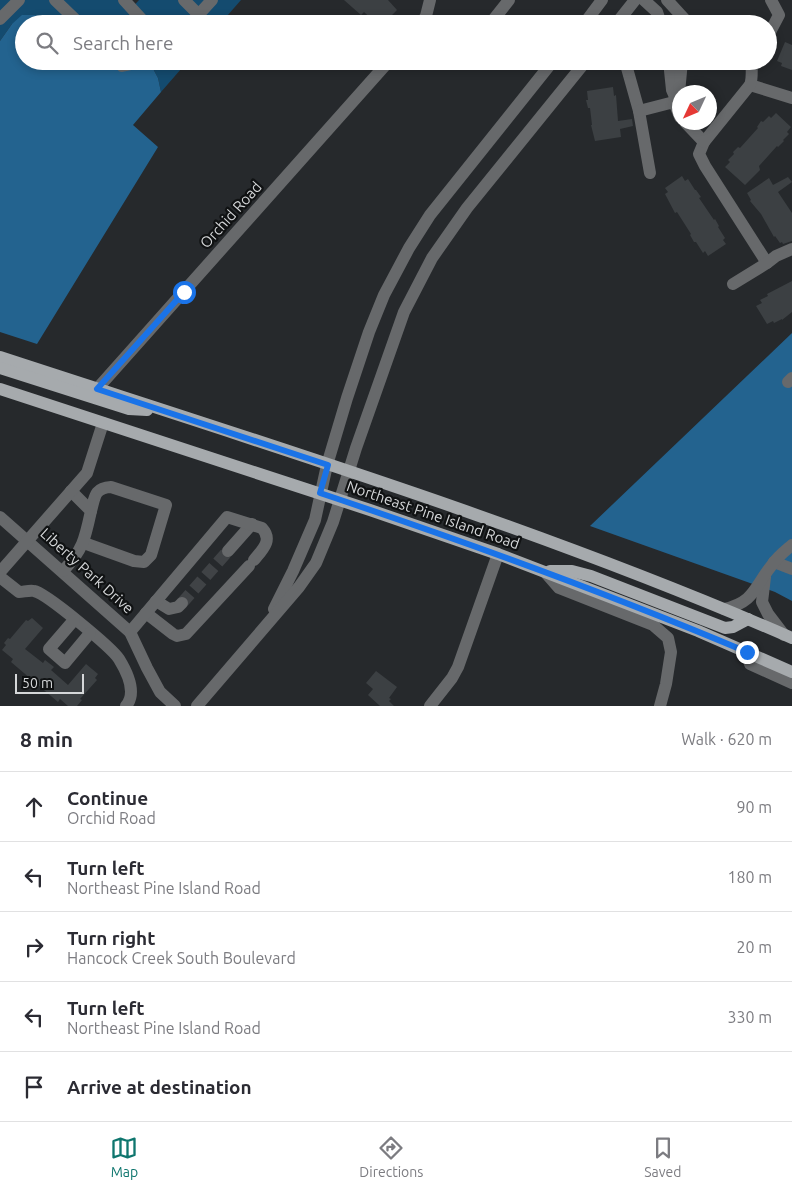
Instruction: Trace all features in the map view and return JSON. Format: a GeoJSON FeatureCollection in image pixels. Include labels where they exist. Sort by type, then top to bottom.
{"type":"FeatureCollection","features":[{"type":"Feature","properties":{"kind":"main road","name":"Northeast Pine Island Road"},"geometry":{"type":"LineString","coordinates":[[0,357],[526,532],[788,636]]}},
{"type":"Feature","properties":{"kind":"main road","name":"Northeast Pine Island Road"},"geometry":{"type":"LineString","coordinates":[[0,368],[129,409],[162,410]]}},
{"type":"Feature","properties":{"kind":"main road","name":"Northeast Pine Island Road"},"geometry":{"type":"LineString","coordinates":[[0,389],[320,493],[498,554],[747,652],[792,672]]}},
{"type":"Feature","properties":{"kind":"main road"},"geometry":{"type":"LineString","coordinates":[[545,572],[555,570],[572,571],[591,576],[725,628],[733,627],[748,620]]}},
{"type":"Feature","properties":{"kind":"street"},"geometry":{"type":"LineString","coordinates":[[0,19],[19,0]]}},
{"type":"Feature","properties":{"kind":"street"},"geometry":{"type":"LineString","coordinates":[[56,0],[71,15]]}},
{"type":"Feature","properties":{"kind":"street"},"geometry":{"type":"LineString","coordinates":[[124,0],[138,15]]}},
{"type":"Feature","properties":{"kind":"street"},"geometry":{"type":"LineString","coordinates":[[184,0],[192,15]]}},
{"type":"Feature","properties":{"kind":"street"},"geometry":{"type":"LineString","coordinates":[[198,15],[212,0]]}},
{"type":"Feature","properties":{"kind":"street"},"geometry":{"type":"LineString","coordinates":[[426,15],[430,0]]}},
{"type":"Feature","properties":{"kind":"street"},"geometry":{"type":"LineString","coordinates":[[498,15],[510,0]]}},
{"type":"Feature","properties":{"kind":"street"},"geometry":{"type":"LineString","coordinates":[[591,15],[602,0]]}},
{"type":"Feature","properties":{"kind":"street"},"geometry":{"type":"LineString","coordinates":[[623,15],[635,0]]}},
{"type":"Feature","properties":{"kind":"street"},"geometry":{"type":"LineString","coordinates":[[644,0],[658,15]]}},
{"type":"Feature","properties":{"kind":"street"},"geometry":{"type":"LineString","coordinates":[[667,0],[681,15]]}},
{"type":"Feature","properties":{"kind":"street"},"geometry":{"type":"LineString","coordinates":[[771,0],[779,15],[777,19]]}},
{"type":"Feature","properties":{"kind":"street","name":"Orchid Road"},"geometry":{"type":"LineString","coordinates":[[97,389],[380,70]]}},
{"type":"Feature","properties":{"kind":"street"},"geometry":{"type":"LineString","coordinates":[[264,627],[294,571],[314,520],[348,398],[376,313],[409,248],[442,200],[546,70]]}},
{"type":"Feature","properties":{"kind":"street"},"geometry":{"type":"LineString","coordinates":[[197,706],[299,588],[312,570],[322,550],[340,500],[404,312],[432,258],[467,208],[579,70]]}},
{"type":"Feature","properties":{"kind":"street"},"geometry":{"type":"LineString","coordinates":[[628,70],[639,111],[650,173]]}},
{"type":"Feature","properties":{"kind":"street"},"geometry":{"type":"LineString","coordinates":[[673,85],[675,70]]}},
{"type":"Feature","properties":{"kind":"street"},"geometry":{"type":"LineString","coordinates":[[751,70],[750,85],[704,142],[699,154],[767,263]]}},
{"type":"Feature","properties":{"kind":"street"},"geometry":{"type":"LineString","coordinates":[[750,85],[792,98]]}},
{"type":"Feature","properties":{"kind":"street"},"geometry":{"type":"LineString","coordinates":[[639,111],[672,100]]}},
{"type":"Feature","properties":{"kind":"street"},"geometry":{"type":"LineString","coordinates":[[693,130],[704,142]]}},
{"type":"Feature","properties":{"kind":"street"},"geometry":{"type":"LineString","coordinates":[[733,284],[776,256],[792,249]]}},
{"type":"Feature","properties":{"kind":"street"},"geometry":{"type":"LineString","coordinates":[[0,572],[87,473],[103,423]]}},
{"type":"Feature","properties":{"kind":"street"},"geometry":{"type":"LineString","coordinates":[[63,571],[78,554],[84,543],[97,492],[102,488],[111,487],[166,506],[160,525],[154,528],[144,553],[140,555],[127,551],[122,555],[84,543]]}},
{"type":"Feature","properties":{"kind":"street"},"geometry":{"type":"LineString","coordinates":[[71,491],[91,511]]}},
{"type":"Feature","properties":{"kind":"street","name":"Liberty Park Drive"},"geometry":{"type":"LineString","coordinates":[[0,517],[130,632],[160,692],[175,706]]}},
{"type":"Feature","properties":{"kind":"street"},"geometry":{"type":"LineString","coordinates":[[130,632],[156,601],[227,517],[262,528],[267,536],[267,543],[252,563],[186,634],[177,636],[173,634],[146,613]]}},
{"type":"Feature","properties":{"kind":"street"},"geometry":{"type":"LineString","coordinates":[[228,551],[252,524]]}},
{"type":"Feature","properties":{"kind":"street"},"geometry":{"type":"LineString","coordinates":[[724,609],[736,606],[748,599],[774,562],[792,545]]}},
{"type":"Feature","properties":{"kind":"street"},"geometry":{"type":"LineString","coordinates":[[430,706],[458,668],[498,554]]}},
{"type":"Feature","properties":{"kind":"street"},"geometry":{"type":"LineString","coordinates":[[774,562],[792,569]]}},
{"type":"Feature","properties":{"kind":"street"},"geometry":{"type":"LineString","coordinates":[[545,572],[559,588],[653,625],[668,638],[671,652],[660,706]]}},
{"type":"Feature","properties":{"kind":"street"},"geometry":{"type":"LineString","coordinates":[[748,620],[765,574]]}},
{"type":"Feature","properties":{"kind":"street"},"geometry":{"type":"LineString","coordinates":[[765,574],[762,602],[768,614],[788,636]]}},
{"type":"Feature","properties":{"kind":"street"},"geometry":{"type":"LineString","coordinates":[[0,577],[19,592],[35,591],[51,600],[119,659],[130,685],[131,695],[126,706]]}},
{"type":"Feature","properties":{"kind":"street"},"geometry":{"type":"LineString","coordinates":[[156,601],[169,609],[178,607],[182,603]]}},
{"type":"Feature","properties":{"kind":"street"},"geometry":{"type":"LineString","coordinates":[[74,620],[49,649],[65,663],[90,633]]}},
{"type":"Feature","properties":{"kind":"street"},"geometry":{"type":"LineString","coordinates":[[747,652],[750,664],[792,683]]}},
{"type":"Feature","properties":{"kind":"shaded area"},"geometry":{"type":"Polygon","coordinates":[[[0,0],[128,0],[130,10],[139,0],[241,0],[228,15],[15,15],[15,24],[12,24],[0,41],[0,0]]]}},
{"type":"Feature","properties":{"kind":"shaded area"},"geometry":{"type":"Polygon","coordinates":[[[15,21],[15,70],[154,70],[158,78],[161,92],[133,125],[158,147],[37,344],[0,332],[0,41],[15,21]]]}},
{"type":"Feature","properties":{"kind":"shaded area"},"geometry":{"type":"Polygon","coordinates":[[[154,70],[180,70],[161,92],[158,78],[154,70]]]}},
{"type":"Feature","properties":{"kind":"shaded area"},"geometry":{"type":"Polygon","coordinates":[[[792,333],[792,601],[775,592],[590,526],[792,333]]]}},
{"type":"Feature","properties":{"kind":"building"},"geometry":{"type":"Polygon","coordinates":[[[344,0],[388,0],[397,10],[392,15],[367,15],[364,12],[361,15],[344,0]]]}},
{"type":"Feature","properties":{"kind":"building"},"geometry":{"type":"Polygon","coordinates":[[[785,42],[792,45],[792,70],[781,66],[782,63],[777,61],[785,42]]]}},
{"type":"Feature","properties":{"kind":"building"},"geometry":{"type":"Polygon","coordinates":[[[613,87],[614,96],[616,95],[618,121],[632,119],[633,126],[620,129],[621,137],[595,141],[591,125],[590,108],[588,108],[586,100],[588,100],[587,91],[613,87]]]}},
{"type":"Feature","properties":{"kind":"building"},"geometry":{"type":"Polygon","coordinates":[[[776,113],[791,127],[787,132],[789,134],[759,166],[760,170],[745,185],[725,167],[730,162],[728,160],[734,154],[733,152],[738,147],[740,148],[758,128],[761,121],[763,122],[769,116],[771,118],[776,113]]]}},
{"type":"Feature","properties":{"kind":"building"},"geometry":{"type":"Polygon","coordinates":[[[682,176],[685,181],[688,179],[701,197],[699,198],[715,219],[725,238],[723,240],[726,244],[708,256],[694,242],[691,234],[677,212],[675,213],[665,194],[668,192],[665,188],[682,176]]]}},
{"type":"Feature","properties":{"kind":"building"},"geometry":{"type":"Polygon","coordinates":[[[788,177],[792,182],[778,192],[792,213],[792,241],[783,244],[774,237],[761,214],[750,201],[747,193],[769,178],[773,185],[788,177]]]}},
{"type":"Feature","properties":{"kind":"building"},"geometry":{"type":"Polygon","coordinates":[[[792,281],[792,312],[782,320],[767,324],[756,306],[762,303],[760,300],[768,296],[767,294],[792,281]]]}},
{"type":"Feature","properties":{"kind":"building"},"geometry":{"type":"Polygon","coordinates":[[[32,618],[43,628],[25,649],[43,663],[45,660],[54,667],[51,670],[68,685],[86,664],[98,674],[95,678],[97,680],[80,699],[82,700],[77,706],[68,706],[60,699],[58,702],[11,662],[13,659],[2,650],[8,638],[10,639],[26,620],[28,621],[32,618]]]}},
{"type":"Feature","properties":{"kind":"building"},"geometry":{"type":"Polygon","coordinates":[[[376,671],[397,687],[389,698],[391,699],[389,701],[394,706],[380,706],[368,695],[373,689],[366,683],[376,671]]]}},
{"type":"Feature","properties":{"kind":"tunnel"},"geometry":{"type":"LineString","coordinates":[[182,603],[228,551]]}},
{"type":"Feature","properties":{"kind":"route"},"geometry":{"type":"LineString","coordinates":[[184,292],[97,389],[328,465],[320,493],[498,554],[698,631],[747,652]]}}]}
